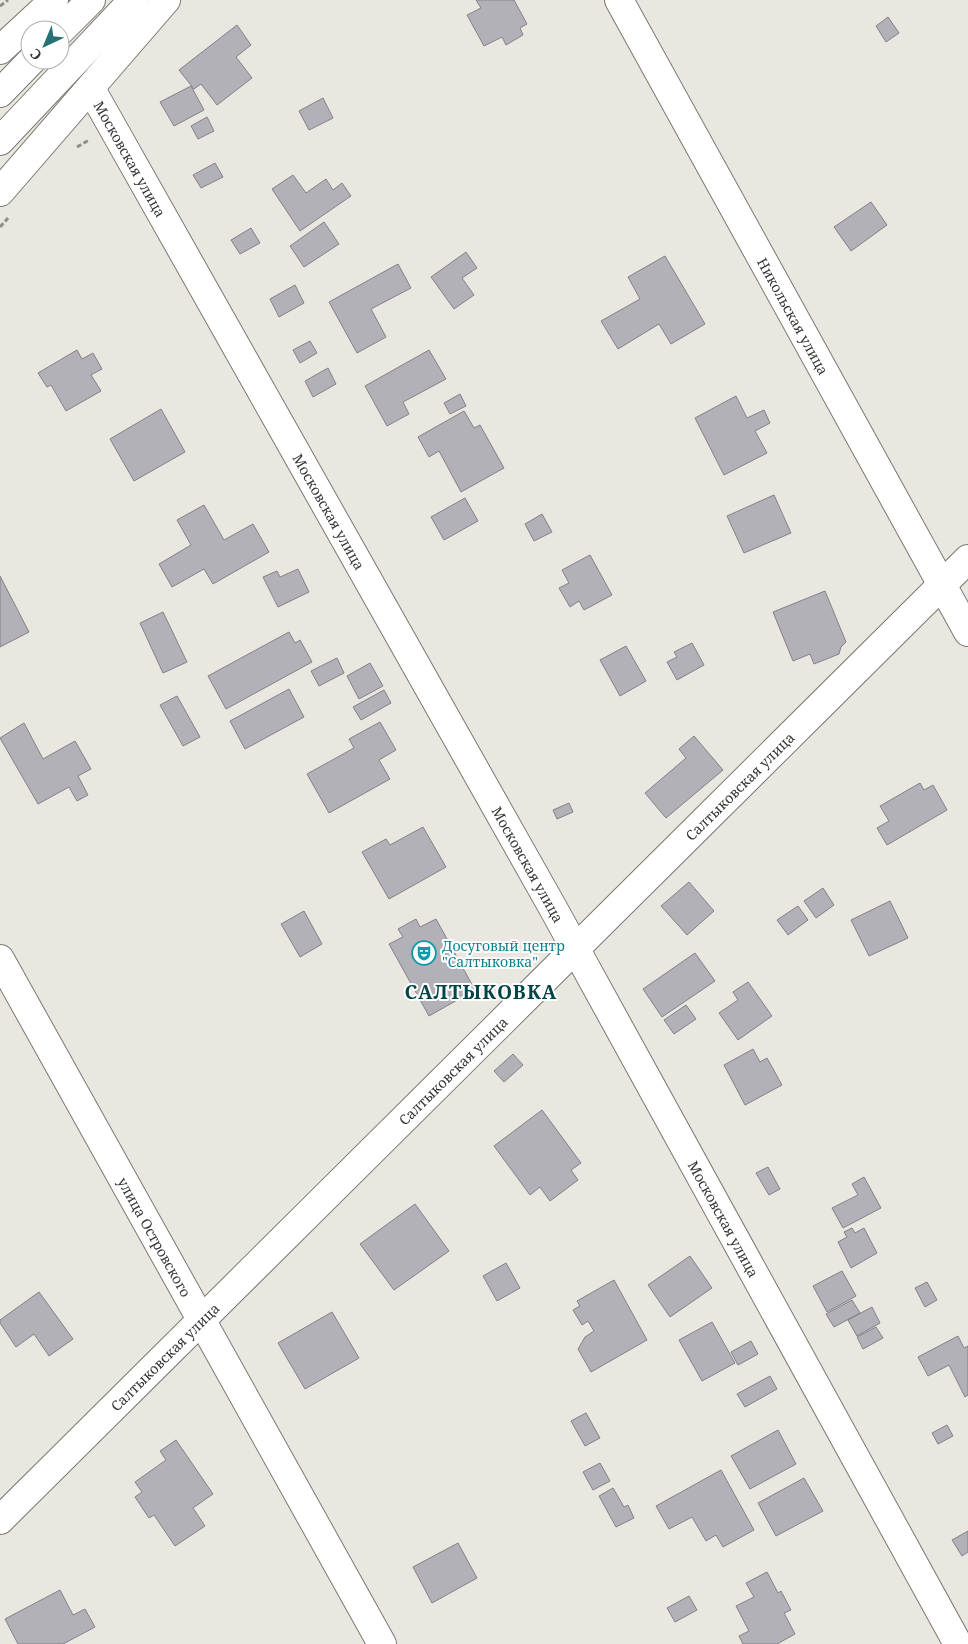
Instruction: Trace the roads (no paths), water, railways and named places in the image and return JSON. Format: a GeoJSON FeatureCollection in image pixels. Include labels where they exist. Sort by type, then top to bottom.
{"type":"FeatureCollection","features":[{"type":"Feature","properties":{"kind":"street"},"geometry":{"type":"LineString","coordinates":[[0,50],[54,0]]}},
{"type":"Feature","properties":{"kind":"street"},"geometry":{"type":"LineString","coordinates":[[70,21],[91,0]]}},
{"type":"Feature","properties":{"kind":"street"},"geometry":{"type":"LineString","coordinates":[[0,141],[134,0]]}},
{"type":"Feature","properties":{"kind":"street"},"geometry":{"type":"LineString","coordinates":[[0,192],[166,0]]}},
{"type":"Feature","properties":{"kind":"street","name":"Никольская улица"},"geometry":{"type":"LineString","coordinates":[[619,0],[968,632]]}},
{"type":"Feature","properties":{"kind":"street"},"geometry":{"type":"LineString","coordinates":[[0,93],[22,70]]}},
{"type":"Feature","properties":{"kind":"street","name":"Московская улица"},"geometry":{"type":"LineString","coordinates":[[91,89],[531,868],[574,950],[958,1644]]}},
{"type":"Feature","properties":{"kind":"street","name":"Салтыковская улица"},"geometry":{"type":"LineString","coordinates":[[0,1520],[968,559]]}},
{"type":"Feature","properties":{"kind":"street","name":"улица Островского"},"geometry":{"type":"LineString","coordinates":[[0,959],[382,1644]]}},
{"type":"Feature","properties":{"kind":"place","name":"Досуговый центр \"Салтыковка\""},"geometry":{"type":"Point","coordinates":[424,953]}},
{"type":"Feature","properties":{"kind":"district","name":"САЛТЫКОВКА"},"geometry":{"type":"Point","coordinates":[481,992]}}]}
